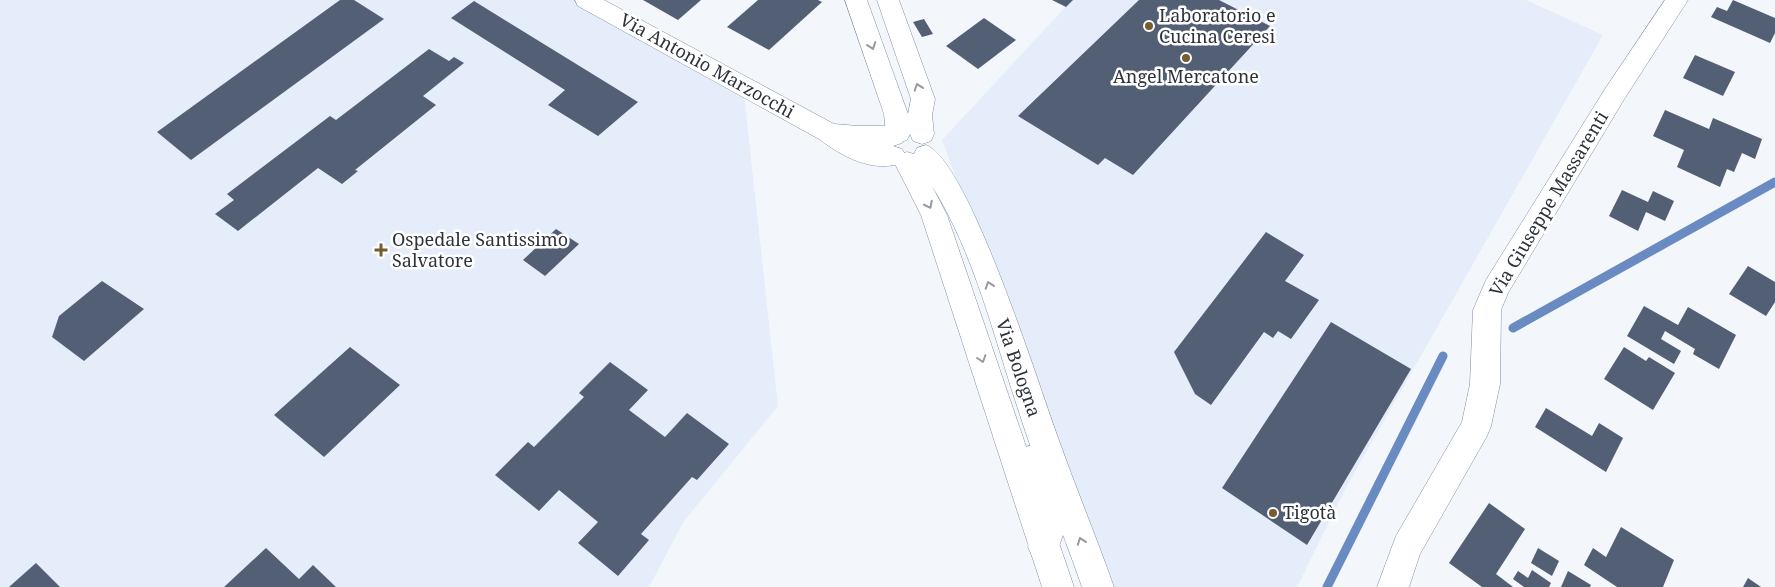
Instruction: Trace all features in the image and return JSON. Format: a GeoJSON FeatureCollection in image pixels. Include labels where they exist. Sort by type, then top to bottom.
{"type":"FeatureCollection","features":[{"type":"Feature","properties":{"kind":"street","name":"Via Antonio Marzocchi"},"geometry":{"type":"LineString","coordinates":[[586,0],[828,132],[850,148],[869,156],[906,146]]}},
{"type":"Feature","properties":{"kind":"street","name":"Via Bologna"},"geometry":{"type":"LineString","coordinates":[[856,0],[906,146],[934,215],[1058,587]]}},
{"type":"Feature","properties":{"kind":"street","name":"Via Bologna"},"geometry":{"type":"LineString","coordinates":[[888,0],[923,100],[920,115],[906,146]]}},
{"type":"Feature","properties":{"kind":"street","name":"Via Giuseppe Massarenti"},"geometry":{"type":"LineString","coordinates":[[1393,587],[1407,547],[1476,426],[1485,384],[1487,310],[1496,288],[1614,94],[1677,0]]}},
{"type":"Feature","properties":{"kind":"street","name":"Via Bologna"},"geometry":{"type":"LineString","coordinates":[[906,146],[940,175],[959,210],[984,269],[1037,423],[1098,587]]}},
{"type":"Feature","properties":{"kind":"street"},"geometry":{"type":"LineString","coordinates":[[1037,423],[1031,440],[1054,516],[1044,547]]}},
{"type":"Feature","properties":{"kind":"shaded area","name":"Ospedale Santissimo Salvatore"},"geometry":{"type":"Polygon","coordinates":[[[0,0],[582,0],[744,94],[778,406],[684,521],[649,587],[0,587],[0,0]]]}},
{"type":"Feature","properties":{"kind":"shaded area"},"geometry":{"type":"Polygon","coordinates":[[[1072,0],[1526,0],[1603,35],[1347,486],[1297,587],[1106,587],[942,140],[1072,0]]]}},
{"type":"Feature","properties":{"kind":"building"},"geometry":{"type":"Polygon","coordinates":[[[340,0],[354,0],[384,19],[191,160],[157,132],[340,0]]]}},
{"type":"Feature","properties":{"kind":"building"},"geometry":{"type":"Polygon","coordinates":[[[643,0],[701,0],[678,20],[643,0]]]}},
{"type":"Feature","properties":{"kind":"building"},"geometry":{"type":"Polygon","coordinates":[[[758,0],[818,0],[822,2],[769,50],[727,27],[758,0]]]}},
{"type":"Feature","properties":{"kind":"building"},"geometry":{"type":"Polygon","coordinates":[[[1052,0],[1073,0],[1066,7],[1052,0]]]}},
{"type":"Feature","properties":{"kind":"building"},"geometry":{"type":"Polygon","coordinates":[[[1139,0],[1219,0],[1270,26],[1133,175],[1105,158],[1098,165],[1018,116],[1139,0]]]}},
{"type":"Feature","properties":{"kind":"building"},"geometry":{"type":"Polygon","coordinates":[[[1733,0],[1775,18],[1775,33],[1770,43],[1711,17],[1717,7],[1727,11],[1733,0]]]}},
{"type":"Feature","properties":{"kind":"building"},"geometry":{"type":"Polygon","coordinates":[[[474,1],[638,102],[598,136],[548,105],[565,90],[451,18],[474,1]]]}},
{"type":"Feature","properties":{"kind":"building"},"geometry":{"type":"Polygon","coordinates":[[[984,18],[1016,40],[978,69],[946,46],[984,18]]]}},
{"type":"Feature","properties":{"kind":"building"},"geometry":{"type":"Polygon","coordinates":[[[924,19],[933,34],[922,37],[913,22],[924,19]]]}},
{"type":"Feature","properties":{"kind":"building"},"geometry":{"type":"Polygon","coordinates":[[[429,49],[449,61],[454,57],[464,63],[423,96],[436,105],[355,170],[358,171],[342,184],[318,168],[238,231],[215,214],[234,200],[227,194],[330,116],[336,120],[429,49]]]}},
{"type":"Feature","properties":{"kind":"building"},"geometry":{"type":"Polygon","coordinates":[[[1695,55],[1735,72],[1723,96],[1683,78],[1695,55]]]}},
{"type":"Feature","properties":{"kind":"building"},"geometry":{"type":"Polygon","coordinates":[[[1665,110],[1709,129],[1713,118],[1762,139],[1755,159],[1742,153],[1734,172],[1727,169],[1720,187],[1677,167],[1684,150],[1653,136],[1665,110]]]}},
{"type":"Feature","properties":{"kind":"building"},"geometry":{"type":"Polygon","coordinates":[[[1622,190],[1648,202],[1653,191],[1674,201],[1665,221],[1646,212],[1638,231],[1609,216],[1622,190]]]}},
{"type":"Feature","properties":{"kind":"building"},"geometry":{"type":"Polygon","coordinates":[[[556,229],[579,244],[545,276],[523,260],[556,229]]]}},
{"type":"Feature","properties":{"kind":"building"},"geometry":{"type":"Polygon","coordinates":[[[1266,232],[1304,255],[1285,281],[1319,300],[1291,339],[1278,331],[1273,338],[1264,332],[1211,405],[1195,394],[1174,352],[1266,232]]]}},
{"type":"Feature","properties":{"kind":"building"},"geometry":{"type":"Polygon","coordinates":[[[1748,266],[1775,282],[1775,302],[1766,316],[1729,294],[1748,266]]]}},
{"type":"Feature","properties":{"kind":"building"},"geometry":{"type":"Polygon","coordinates":[[[102,281],[144,309],[84,361],[52,337],[59,316],[102,281]]]}},
{"type":"Feature","properties":{"kind":"building"},"geometry":{"type":"Polygon","coordinates":[[[1644,306],[1678,325],[1688,307],[1736,335],[1719,369],[1693,354],[1695,349],[1665,331],[1661,339],[1681,351],[1674,364],[1627,336],[1644,306]]]}},
{"type":"Feature","properties":{"kind":"building"},"geometry":{"type":"Polygon","coordinates":[[[1331,322],[1411,369],[1307,545],[1222,488],[1331,322]]]}},
{"type":"Feature","properties":{"kind":"building"},"geometry":{"type":"Polygon","coordinates":[[[350,347],[400,385],[324,457],[274,415],[350,347]]]}},
{"type":"Feature","properties":{"kind":"building"},"geometry":{"type":"Polygon","coordinates":[[[1624,347],[1646,361],[1649,357],[1675,373],[1653,410],[1604,379],[1624,347]]]}},
{"type":"Feature","properties":{"kind":"building"},"geometry":{"type":"Polygon","coordinates":[[[610,362],[648,390],[629,410],[665,437],[687,413],[729,444],[697,480],[692,477],[641,534],[649,540],[618,576],[578,543],[598,522],[559,490],[539,511],[495,475],[528,442],[534,447],[584,397],[579,393],[610,362]]]}},
{"type":"Feature","properties":{"kind":"building"},"geometry":{"type":"Polygon","coordinates":[[[1546,408],[1592,436],[1599,423],[1623,438],[1606,472],[1535,427],[1546,408]]]}},
{"type":"Feature","properties":{"kind":"building"},"geometry":{"type":"Polygon","coordinates":[[[1489,503],[1525,529],[1496,574],[1513,587],[1482,587],[1449,563],[1489,503]]]}},
{"type":"Feature","properties":{"kind":"building"},"geometry":{"type":"Polygon","coordinates":[[[1621,527],[1674,560],[1663,587],[1617,587],[1584,565],[1593,548],[1606,557],[1621,527]]]}},
{"type":"Feature","properties":{"kind":"building"},"geometry":{"type":"Polygon","coordinates":[[[266,548],[299,579],[313,565],[336,587],[224,587],[266,548]]]}},
{"type":"Feature","properties":{"kind":"building"},"geometry":{"type":"Polygon","coordinates":[[[1538,548],[1559,561],[1552,576],[1531,563],[1538,548]]]}},
{"type":"Feature","properties":{"kind":"building"},"geometry":{"type":"Polygon","coordinates":[[[36,563],[60,587],[9,587],[36,563]]]}},
{"type":"Feature","properties":{"kind":"building"},"geometry":{"type":"Polygon","coordinates":[[[1532,570],[1551,583],[1549,587],[1524,587],[1513,579],[1518,571],[1528,578],[1532,570]]]}},
{"type":"Feature","properties":{"kind":"building"},"geometry":{"type":"Polygon","coordinates":[[[1568,571],[1591,585],[1590,587],[1561,587],[1568,571]]]}},
{"type":"Feature","properties":{"kind":"building"},"geometry":{"type":"Polygon","coordinates":[[[1748,578],[1761,587],[1743,587],[1748,578]]]}},
{"type":"Feature","properties":{"kind":"waterway"},"geometry":{"type":"LineString","coordinates":[[1513,328],[1775,182]]}},
{"type":"Feature","properties":{"kind":"waterway"},"geometry":{"type":"LineString","coordinates":[[1327,587],[1443,356]]}},
{"type":"Feature","properties":{"kind":"place","name":"Laboratorio e Cucina Ceresi"},"geometry":{"type":"Point","coordinates":[1149,26]}},
{"type":"Feature","properties":{"kind":"place","name":"Angel Mercatone"},"geometry":{"type":"Point","coordinates":[1186,58]}},
{"type":"Feature","properties":{"kind":"place","name":"Ospedale Santissimo Salvatore"},"geometry":{"type":"Point","coordinates":[381,250]}},
{"type":"Feature","properties":{"kind":"place","name":"Tigotà"},"geometry":{"type":"Point","coordinates":[1273,513]}}]}
